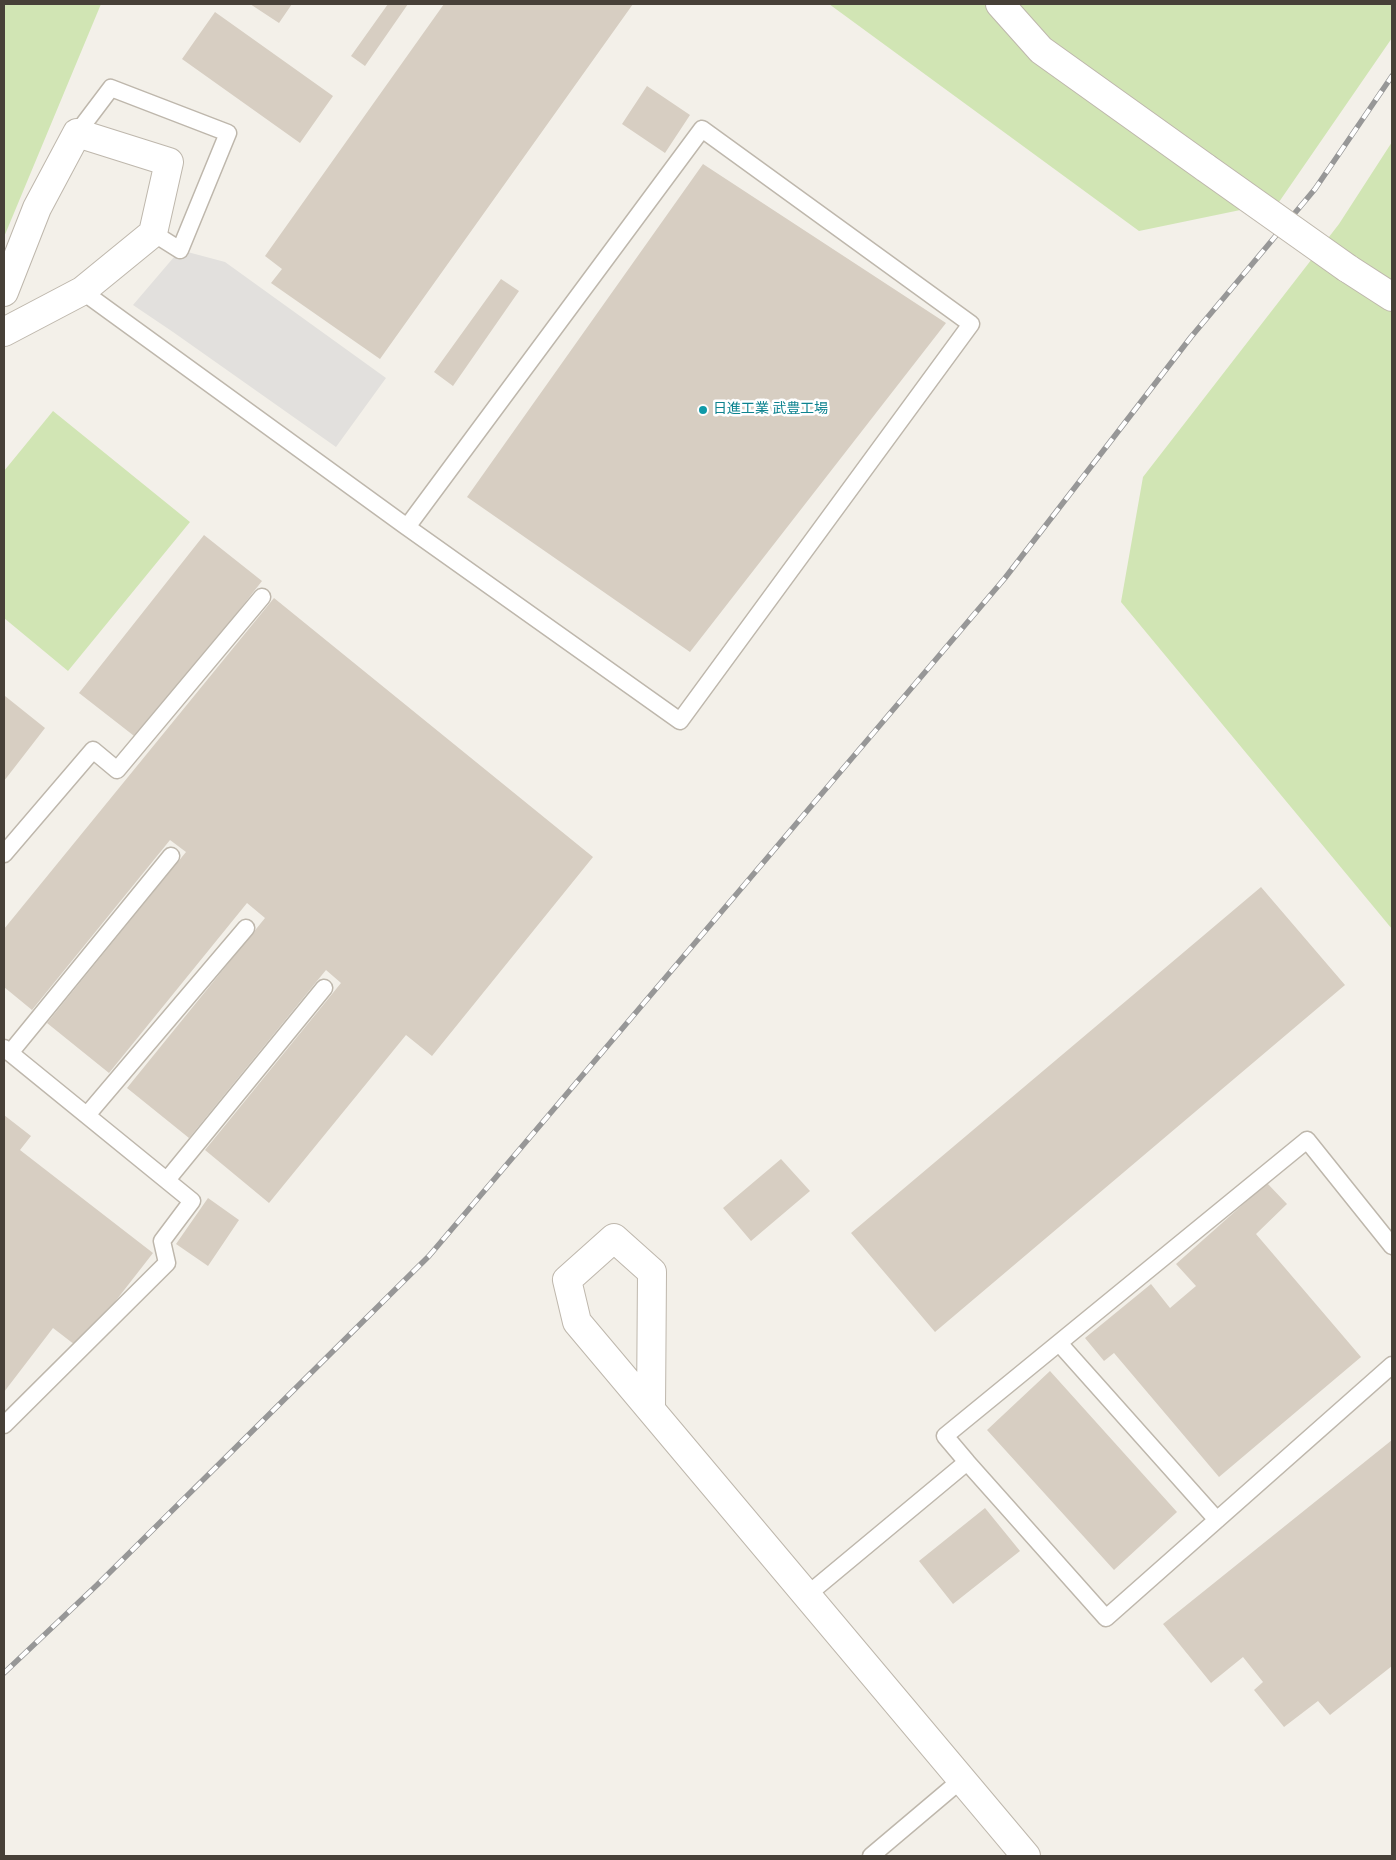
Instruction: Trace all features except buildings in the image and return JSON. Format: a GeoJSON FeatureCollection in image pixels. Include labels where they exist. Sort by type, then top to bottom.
{"type":"FeatureCollection","features":[{"type":"Feature","properties":{"kind":"street"},"geometry":{"type":"LineString","coordinates":[[1000,4],[1041,50],[1347,268],[1392,297]]}},
{"type":"Feature","properties":{"kind":"street"},"geometry":{"type":"LineString","coordinates":[[4,292],[37,208],[77,133],[169,162],[154,233],[82,291],[4,332]]}},
{"type":"Feature","properties":{"kind":"street"},"geometry":{"type":"LineString","coordinates":[[651,1409],[652,1272],[614,1238],[568,1280],[576,1322],[1026,1856]]}},
{"type":"Feature","properties":{"kind":"lane"},"geometry":{"type":"LineString","coordinates":[[77,133],[111,88],[228,133],[180,250],[154,233]]}},
{"type":"Feature","properties":{"kind":"lane"},"geometry":{"type":"LineString","coordinates":[[82,291],[407,527],[680,721],[971,324],[702,130],[407,527]]}},
{"type":"Feature","properties":{"kind":"lane"},"geometry":{"type":"LineString","coordinates":[[4,854],[93,750],[117,770],[262,597]]}},
{"type":"Feature","properties":{"kind":"lane"},"geometry":{"type":"LineString","coordinates":[[4,1425],[167,1263],[162,1241],[192,1201],[7,1050],[170,856]]}},
{"type":"Feature","properties":{"kind":"lane"},"geometry":{"type":"LineString","coordinates":[[87,1115],[246,928]]}},
{"type":"Feature","properties":{"kind":"lane"},"geometry":{"type":"LineString","coordinates":[[167,1180],[324,988]]}},
{"type":"Feature","properties":{"kind":"lane"},"geometry":{"type":"LineString","coordinates":[[1392,1246],[1307,1140],[945,1436],[1106,1618],[1392,1365]]}},
{"type":"Feature","properties":{"kind":"lane"},"geometry":{"type":"LineString","coordinates":[[1059,1343],[1217,1520]]}},
{"type":"Feature","properties":{"kind":"lane"},"geometry":{"type":"LineString","coordinates":[[807,1595],[967,1462]]}},
{"type":"Feature","properties":{"kind":"lane"},"geometry":{"type":"LineString","coordinates":[[871,1856],[961,1780]]}},
{"type":"Feature","properties":{"kind":"green space"},"geometry":{"type":"Polygon","coordinates":[[[4,4],[101,4],[4,237],[4,4]]]}},
{"type":"Feature","properties":{"kind":"green space"},"geometry":{"type":"Polygon","coordinates":[[[829,4],[1392,4],[1392,38],[1279,202],[1139,231],[829,4]]]}},
{"type":"Feature","properties":{"kind":"green space"},"geometry":{"type":"Polygon","coordinates":[[[1392,142],[1392,929],[1121,602],[1143,477],[1339,224],[1392,142]]]}},
{"type":"Feature","properties":{"kind":"green space"},"geometry":{"type":"Polygon","coordinates":[[[53,411],[190,522],[68,671],[4,618],[4,471],[53,411]]]}},
{"type":"Feature","properties":{"kind":"shaded area"},"geometry":{"type":"Polygon","coordinates":[[[180,250],[225,262],[386,378],[336,447],[133,305],[180,250]]]}},
{"type":"Feature","properties":{"kind":"railway"},"geometry":{"type":"LineString","coordinates":[[4,1673],[97,1585],[429,1256],[1005,578],[1191,337],[1315,189],[1392,76]]}},
{"type":"Feature","properties":{"kind":"place","name":"日進工業 武豊工場"},"geometry":{"type":"Point","coordinates":[703,410]}}]}
